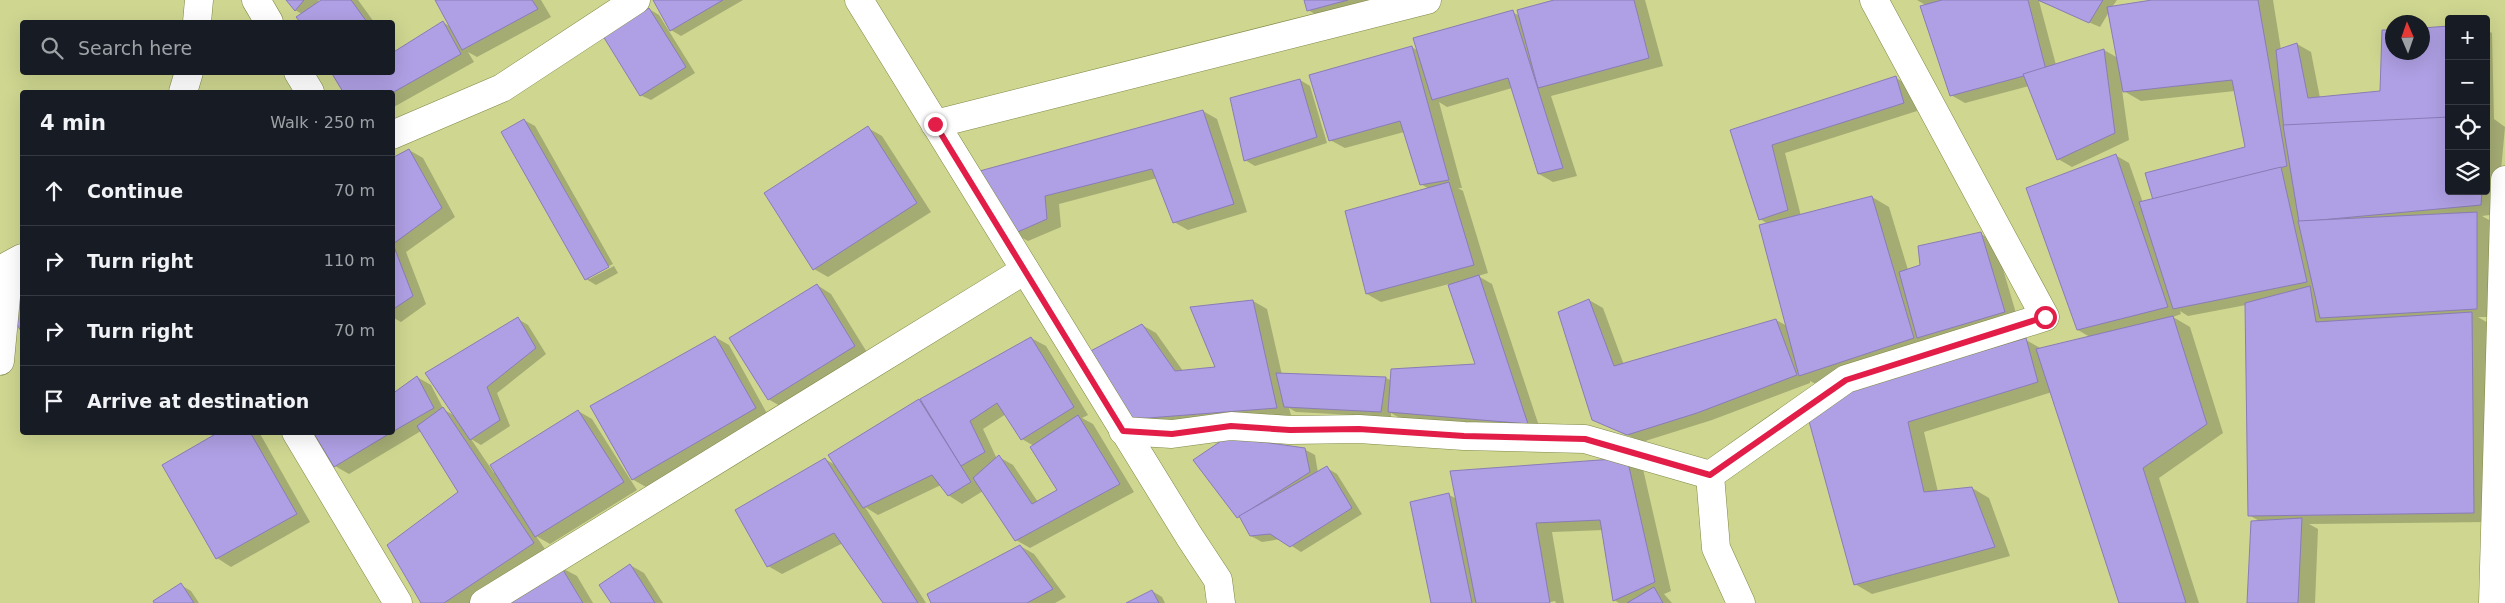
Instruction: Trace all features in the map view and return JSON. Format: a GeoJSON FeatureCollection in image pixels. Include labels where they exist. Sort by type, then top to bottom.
{"type":"FeatureCollection","features":[{"type":"Feature","properties":{"kind":"street"},"geometry":{"type":"LineString","coordinates":[[197,20],[199,0]]}},
{"type":"Feature","properties":{"kind":"street"},"geometry":{"type":"LineString","coordinates":[[256,0],[268,20]]}},
{"type":"Feature","properties":{"kind":"street"},"geometry":{"type":"LineString","coordinates":[[395,134],[502,88],[636,0]]}},
{"type":"Feature","properties":{"kind":"street"},"geometry":{"type":"LineString","coordinates":[[859,0],[1123,431],[1218,580],[1221,603]]}},
{"type":"Feature","properties":{"kind":"street"},"geometry":{"type":"LineString","coordinates":[[935,124],[1427,0]]}},
{"type":"Feature","properties":{"kind":"street"},"geometry":{"type":"LineString","coordinates":[[1710,475],[1846,380],[2045,317],[1874,0]]}},
{"type":"Feature","properties":{"kind":"street"},"geometry":{"type":"LineString","coordinates":[[184,90],[189,75]]}},
{"type":"Feature","properties":{"kind":"street"},"geometry":{"type":"LineString","coordinates":[[300,75],[309,90]]}},
{"type":"Feature","properties":{"kind":"street"},"geometry":{"type":"LineString","coordinates":[[2493,603],[2505,180]]}},
{"type":"Feature","properties":{"kind":"street"},"geometry":{"type":"LineString","coordinates":[[0,361],[10,255]]}},
{"type":"Feature","properties":{"kind":"street"},"geometry":{"type":"LineString","coordinates":[[484,603],[1025,270]]}},
{"type":"Feature","properties":{"kind":"street"},"geometry":{"type":"LineString","coordinates":[[1123,431],[1172,434],[1231,426],[1290,430],[1359,429],[1464,436],[1585,439],[1710,475]]}},
{"type":"Feature","properties":{"kind":"street"},"geometry":{"type":"LineString","coordinates":[[298,435],[398,603]]}},
{"type":"Feature","properties":{"kind":"street"},"geometry":{"type":"LineString","coordinates":[[1710,475],[1716,548],[1741,603]]}},
{"type":"Feature","properties":{"kind":"building"},"geometry":{"type":"Polygon","coordinates":[[[286,0],[304,0],[295,11],[286,0]]]}},
{"type":"Feature","properties":{"kind":"building"},"geometry":{"type":"Polygon","coordinates":[[[321,0],[351,0],[366,20],[298,20],[296,17],[321,0]]]}},
{"type":"Feature","properties":{"kind":"building"},"geometry":{"type":"Polygon","coordinates":[[[435,0],[532,0],[538,9],[462,50],[435,0]]]}},
{"type":"Feature","properties":{"kind":"building"},"geometry":{"type":"Polygon","coordinates":[[[653,0],[723,0],[670,31],[653,0]]]}},
{"type":"Feature","properties":{"kind":"building"},"geometry":{"type":"Polygon","coordinates":[[[1304,0],[1348,0],[1307,11],[1304,0]]]}},
{"type":"Feature","properties":{"kind":"building"},"geometry":{"type":"Polygon","coordinates":[[[1554,0],[1634,0],[1649,58],[1538,88],[1517,10],[1554,0]]]}},
{"type":"Feature","properties":{"kind":"building"},"geometry":{"type":"Polygon","coordinates":[[[1942,0],[2028,0],[2046,70],[1950,96],[1920,6],[1942,0]]]}},
{"type":"Feature","properties":{"kind":"building"},"geometry":{"type":"Polygon","coordinates":[[[2038,0],[2103,0],[2089,23],[2038,0]]]}},
{"type":"Feature","properties":{"kind":"building"},"geometry":{"type":"Polygon","coordinates":[[[2152,0],[2258,0],[2287,166],[2153,200],[2145,173],[2245,147],[2232,80],[2123,92],[2107,7],[2152,0]]]}},
{"type":"Feature","properties":{"kind":"building"},"geometry":{"type":"Polygon","coordinates":[[[649,8],[686,67],[640,96],[603,36],[649,8]]]}},
{"type":"Feature","properties":{"kind":"building"},"geometry":{"type":"Polygon","coordinates":[[[1513,10],[1563,168],[1538,174],[1508,78],[1432,100],[1413,38],[1513,10]]]}},
{"type":"Feature","properties":{"kind":"building"},"geometry":{"type":"Polygon","coordinates":[[[443,21],[461,54],[395,91],[342,90],[333,75],[395,75],[395,51],[443,21]]]}},
{"type":"Feature","properties":{"kind":"building"},"geometry":{"type":"Polygon","coordinates":[[[2445,26],[2445,118],[2284,130],[2276,50],[2297,43],[2308,98],[2380,91],[2382,30],[2385,30],[2385,60],[2430,60],[2430,27],[2445,26]]]}},
{"type":"Feature","properties":{"kind":"building"},"geometry":{"type":"Polygon","coordinates":[[[1412,46],[1449,180],[1420,185],[1400,121],[1329,141],[1309,75],[1412,46]]]}},
{"type":"Feature","properties":{"kind":"building"},"geometry":{"type":"Polygon","coordinates":[[[2104,49],[2115,133],[2057,160],[2023,74],[2104,49]]]}},
{"type":"Feature","properties":{"kind":"building"},"geometry":{"type":"Polygon","coordinates":[[[1896,76],[1904,103],[1772,145],[1788,210],[1759,220],[1730,130],[1896,76]]]}},
{"type":"Feature","properties":{"kind":"building"},"geometry":{"type":"Polygon","coordinates":[[[1300,79],[1317,137],[1244,161],[1230,98],[1300,79]]]}},
{"type":"Feature","properties":{"kind":"building"},"geometry":{"type":"Polygon","coordinates":[[[1203,110],[1234,204],[1173,223],[1152,169],[1045,196],[1047,219],[1013,234],[976,172],[1203,110]]]}},
{"type":"Feature","properties":{"kind":"building"},"geometry":{"type":"Polygon","coordinates":[[[2445,117],[2445,195],[2482,195],[2481,205],[2299,222],[2283,125],[2445,117]]]}},
{"type":"Feature","properties":{"kind":"building"},"geometry":{"type":"Polygon","coordinates":[[[524,119],[609,267],[585,280],[501,132],[524,119]]]}},
{"type":"Feature","properties":{"kind":"building"},"geometry":{"type":"Polygon","coordinates":[[[868,126],[917,203],[813,270],[764,193],[868,126]]]}},
{"type":"Feature","properties":{"kind":"building"},"geometry":{"type":"Polygon","coordinates":[[[409,149],[442,208],[395,243],[395,156],[409,149]]]}},
{"type":"Feature","properties":{"kind":"building"},"geometry":{"type":"Polygon","coordinates":[[[2116,154],[2168,307],[2077,330],[2026,188],[2116,154]]]}},
{"type":"Feature","properties":{"kind":"building"},"geometry":{"type":"Polygon","coordinates":[[[2281,167],[2307,282],[2173,309],[2139,202],[2281,167]]]}},
{"type":"Feature","properties":{"kind":"building"},"geometry":{"type":"Polygon","coordinates":[[[1449,182],[1474,265],[1366,294],[1345,211],[1449,182]]]}},
{"type":"Feature","properties":{"kind":"building"},"geometry":{"type":"Polygon","coordinates":[[[1872,196],[1914,338],[1799,376],[1759,225],[1872,196]]]}},
{"type":"Feature","properties":{"kind":"building"},"geometry":{"type":"Polygon","coordinates":[[[2477,212],[2477,309],[2320,318],[2298,221],[2477,212]]]}},
{"type":"Feature","properties":{"kind":"building"},"geometry":{"type":"Polygon","coordinates":[[[1981,232],[2005,312],[1917,338],[1899,272],[1920,265],[1918,246],[1981,232]]]}},
{"type":"Feature","properties":{"kind":"building"},"geometry":{"type":"Polygon","coordinates":[[[395,249],[413,296],[395,308],[395,249]]]}},
{"type":"Feature","properties":{"kind":"building"},"geometry":{"type":"Polygon","coordinates":[[[1479,275],[1528,424],[1388,412],[1391,369],[1475,364],[1448,285],[1479,275]]]}},
{"type":"Feature","properties":{"kind":"building"},"geometry":{"type":"Polygon","coordinates":[[[817,284],[855,346],[768,400],[729,338],[817,284]]]}},
{"type":"Feature","properties":{"kind":"building"},"geometry":{"type":"Polygon","coordinates":[[[2310,286],[2316,322],[2472,312],[2474,513],[2248,516],[2245,303],[2310,286]]]}},
{"type":"Feature","properties":{"kind":"building"},"geometry":{"type":"Polygon","coordinates":[[[1589,299],[1614,366],[1776,319],[1797,375],[1697,413],[1627,435],[1592,420],[1558,312],[1589,299]]]}},
{"type":"Feature","properties":{"kind":"building"},"geometry":{"type":"Polygon","coordinates":[[[1253,300],[1277,408],[1122,420],[1083,355],[1142,324],[1175,371],[1215,367],[1190,307],[1253,300]]]}},
{"type":"Feature","properties":{"kind":"building"},"geometry":{"type":"Polygon","coordinates":[[[20,304],[20,330],[10,312],[20,304]]]}},
{"type":"Feature","properties":{"kind":"building"},"geometry":{"type":"Polygon","coordinates":[[[2173,316],[2207,424],[2143,468],[2186,603],[2119,603],[2036,349],[2173,316]]]}},
{"type":"Feature","properties":{"kind":"building"},"geometry":{"type":"Polygon","coordinates":[[[518,317],[536,348],[487,387],[500,420],[470,440],[425,373],[518,317]]]}},
{"type":"Feature","properties":{"kind":"building"},"geometry":{"type":"Polygon","coordinates":[[[715,336],[756,408],[632,480],[590,406],[715,336]]]}},
{"type":"Feature","properties":{"kind":"building"},"geometry":{"type":"Polygon","coordinates":[[[1031,337],[1074,407],[1021,440],[997,403],[970,421],[985,452],[961,466],[920,399],[1031,337]]]}},
{"type":"Feature","properties":{"kind":"building"},"geometry":{"type":"Polygon","coordinates":[[[2026,338],[2038,382],[1908,422],[1924,492],[1972,487],[1995,547],[1854,585],[1804,403],[2026,338]]]}},
{"type":"Feature","properties":{"kind":"building"},"geometry":{"type":"Polygon","coordinates":[[[1276,373],[1386,377],[1381,412],[1284,407],[1276,373]]]}},
{"type":"Feature","properties":{"kind":"building"},"geometry":{"type":"Polygon","coordinates":[[[417,376],[434,408],[395,430],[395,392],[417,376]]]}},
{"type":"Feature","properties":{"kind":"building"},"geometry":{"type":"Polygon","coordinates":[[[919,399],[971,482],[948,496],[932,475],[863,508],[828,455],[919,399]]]}},
{"type":"Feature","properties":{"kind":"building"},"geometry":{"type":"Polygon","coordinates":[[[443,407],[534,543],[444,603],[421,603],[387,545],[458,492],[417,426],[443,407]]]}},
{"type":"Feature","properties":{"kind":"building"},"geometry":{"type":"Polygon","coordinates":[[[578,410],[624,482],[535,537],[490,465],[578,410]]]}},
{"type":"Feature","properties":{"kind":"building"},"geometry":{"type":"Polygon","coordinates":[[[1078,415],[1120,484],[1015,541],[973,478],[999,455],[1032,504],[1057,490],[1030,447],[1078,415]]]}},
{"type":"Feature","properties":{"kind":"building"},"geometry":{"type":"Polygon","coordinates":[[[214,435],[252,435],[297,514],[216,559],[162,465],[214,435]]]}},
{"type":"Feature","properties":{"kind":"building"},"geometry":{"type":"Polygon","coordinates":[[[315,435],[387,435],[334,467],[315,435]]]}},
{"type":"Feature","properties":{"kind":"building"},"geometry":{"type":"Polygon","coordinates":[[[1227,437],[1305,448],[1310,472],[1237,518],[1193,460],[1227,437]]]}},
{"type":"Feature","properties":{"kind":"building"},"geometry":{"type":"Polygon","coordinates":[[[825,458],[918,603],[883,603],[834,533],[767,567],[735,510],[825,458]]]}},
{"type":"Feature","properties":{"kind":"building"},"geometry":{"type":"Polygon","coordinates":[[[1627,458],[1655,582],[1613,601],[1600,520],[1536,523],[1550,603],[1476,603],[1450,471],[1627,458]]]}},
{"type":"Feature","properties":{"kind":"building"},"geometry":{"type":"Polygon","coordinates":[[[1327,466],[1352,508],[1290,547],[1270,534],[1250,536],[1239,516],[1327,466]]]}},
{"type":"Feature","properties":{"kind":"building"},"geometry":{"type":"Polygon","coordinates":[[[1449,493],[1472,603],[1431,603],[1410,502],[1449,493]]]}},
{"type":"Feature","properties":{"kind":"building"},"geometry":{"type":"Polygon","coordinates":[[[2302,518],[2298,603],[2247,603],[2251,521],[2302,518]]]}},
{"type":"Feature","properties":{"kind":"building"},"geometry":{"type":"Polygon","coordinates":[[[1020,545],[1053,589],[1027,603],[931,603],[927,594],[1020,545]]]}},
{"type":"Feature","properties":{"kind":"building"},"geometry":{"type":"Polygon","coordinates":[[[630,564],[655,603],[611,603],[599,585],[630,564]]]}},
{"type":"Feature","properties":{"kind":"building"},"geometry":{"type":"Polygon","coordinates":[[[560,565],[583,603],[502,603],[560,565]]]}},
{"type":"Feature","properties":{"kind":"building"},"geometry":{"type":"Polygon","coordinates":[[[181,583],[194,603],[154,603],[153,601],[181,583]]]}},
{"type":"Feature","properties":{"kind":"building"},"geometry":{"type":"Polygon","coordinates":[[[1654,587],[1663,603],[1627,603],[1654,587]]]}},
{"type":"Feature","properties":{"kind":"building"},"geometry":{"type":"Polygon","coordinates":[[[1152,590],[1159,603],[1126,603],[1152,590]]]}},
{"type":"Feature","properties":{"kind":"route"},"geometry":{"type":"LineString","coordinates":[[935,124],[1123,431],[1172,434],[1231,426],[1290,430],[1359,429],[1464,436],[1585,439],[1710,475],[1846,380],[2045,317]]}}]}
